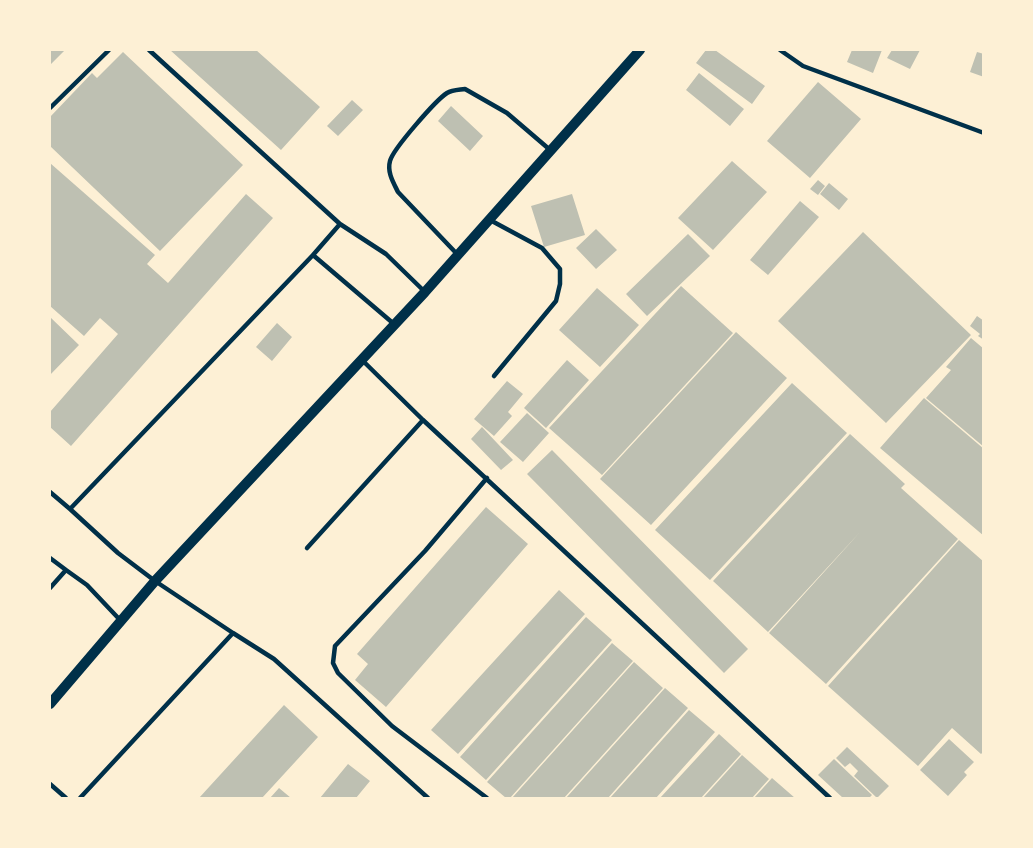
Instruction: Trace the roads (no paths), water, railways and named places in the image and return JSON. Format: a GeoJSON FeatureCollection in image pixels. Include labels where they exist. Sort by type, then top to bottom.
{"type":"FeatureCollection","features":[{"type":"Feature","properties":{"kind":"street"},"geometry":{"type":"LineString","coordinates":[[50,704],[155,581],[490,220],[640,50]]}},
{"type":"Feature","properties":{"kind":"lane"},"geometry":{"type":"LineString","coordinates":[[50,108],[109,50]]}},
{"type":"Feature","properties":{"kind":"lane"},"geometry":{"type":"LineString","coordinates":[[149,50],[340,224],[386,254],[424,292]]}},
{"type":"Feature","properties":{"kind":"lane"},"geometry":{"type":"LineString","coordinates":[[780,50],[803,66],[984,133]]}},
{"type":"Feature","properties":{"kind":"lane"},"geometry":{"type":"LineString","coordinates":[[458,255],[398,192],[389,169],[396,149],[442,97],[454,90],[465,89],[507,113],[552,151]]}},
{"type":"Feature","properties":{"kind":"lane"},"geometry":{"type":"LineString","coordinates":[[490,220],[542,248],[560,269],[556,301],[494,376]]}},
{"type":"Feature","properties":{"kind":"lane"},"geometry":{"type":"LineString","coordinates":[[70,509],[314,255],[340,224]]}},
{"type":"Feature","properties":{"kind":"lane"},"geometry":{"type":"LineString","coordinates":[[314,255],[394,324]]}},
{"type":"Feature","properties":{"kind":"lane"},"geometry":{"type":"LineString","coordinates":[[362,359],[423,420],[830,798]]}},
{"type":"Feature","properties":{"kind":"lane"},"geometry":{"type":"LineString","coordinates":[[307,548],[423,420]]}},
{"type":"Feature","properties":{"kind":"lane"},"geometry":{"type":"LineString","coordinates":[[487,478],[425,551],[335,646],[333,663],[338,674],[392,726],[487,798]]}},
{"type":"Feature","properties":{"kind":"lane"},"geometry":{"type":"LineString","coordinates":[[50,492],[118,553],[155,581],[274,659],[428,798]]}},
{"type":"Feature","properties":{"kind":"lane"},"geometry":{"type":"LineString","coordinates":[[50,558],[87,585],[121,621]]}},
{"type":"Feature","properties":{"kind":"lane"},"geometry":{"type":"LineString","coordinates":[[50,588],[66,570]]}},
{"type":"Feature","properties":{"kind":"lane"},"geometry":{"type":"LineString","coordinates":[[80,798],[233,633]]}},
{"type":"Feature","properties":{"kind":"lane"},"geometry":{"type":"LineString","coordinates":[[50,784],[66,798]]}}]}
